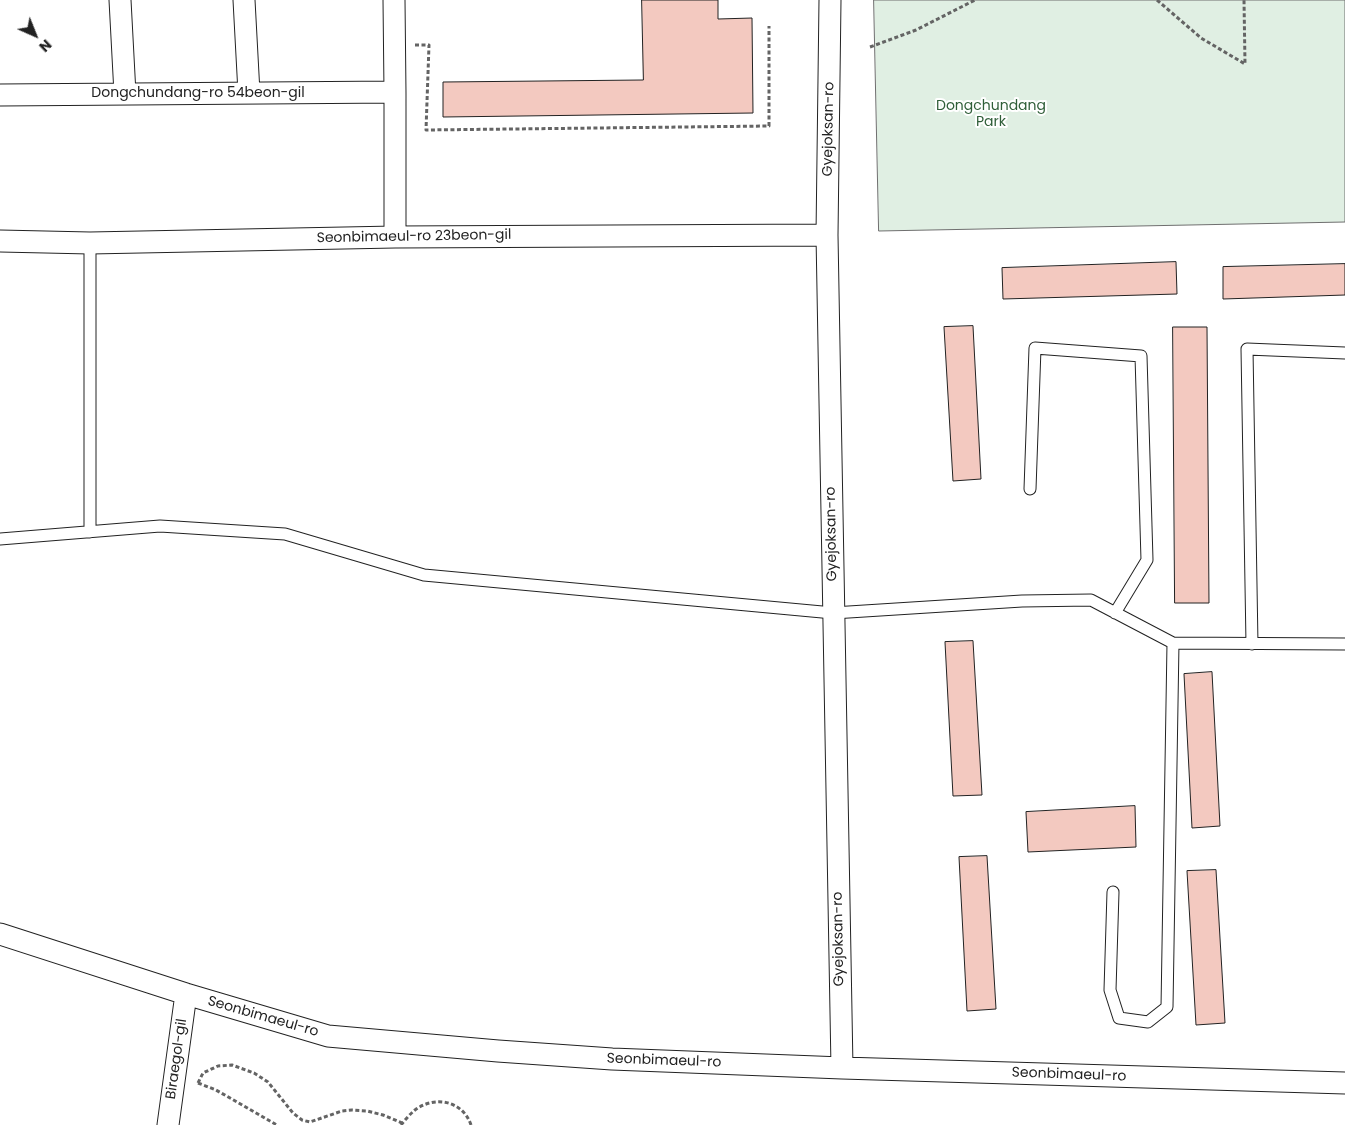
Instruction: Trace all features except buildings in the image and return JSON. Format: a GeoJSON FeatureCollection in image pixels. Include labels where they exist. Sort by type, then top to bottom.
{"type":"FeatureCollection","features":[{"type":"Feature","properties":{"kind":"street"},"geometry":{"type":"LineString","coordinates":[[120,0],[125,94]]}},
{"type":"Feature","properties":{"kind":"street"},"geometry":{"type":"LineString","coordinates":[[244,0],[250,93]]}},
{"type":"Feature","properties":{"kind":"street"},"geometry":{"type":"LineString","coordinates":[[394,0],[395,237]]}},
{"type":"Feature","properties":{"kind":"street","name":"Gyejoksan-ro"},"geometry":{"type":"LineString","coordinates":[[830,0],[828,235],[842,1068]]}},
{"type":"Feature","properties":{"kind":"street","name":"Dongchundang-ro 54beon-gil"},"geometry":{"type":"LineString","coordinates":[[0,95],[395,92]]}},
{"type":"Feature","properties":{"kind":"street","name":"Seonbimaeul-ro 23beon-gil"},"geometry":{"type":"LineString","coordinates":[[0,241],[90,243],[395,237],[828,235]]}},
{"type":"Feature","properties":{"kind":"street","name":"Seonbimaeul-ro"},"geometry":{"type":"LineString","coordinates":[[0,934],[186,994],[328,1036],[498,1052],[612,1059],[1345,1083]]}},
{"type":"Feature","properties":{"kind":"street","name":"Biraegol-gil"},"geometry":{"type":"LineString","coordinates":[[168,1125],[186,994]]}},
{"type":"Feature","properties":{"kind":"lane"},"geometry":{"type":"LineString","coordinates":[[90,243],[90,532]]}},
{"type":"Feature","properties":{"kind":"lane"},"geometry":{"type":"LineString","coordinates":[[1030,490],[1035,348],[1142,356],[1147,560],[1116,613]]}},
{"type":"Feature","properties":{"kind":"lane"},"geometry":{"type":"LineString","coordinates":[[1252,644],[1247,349],[1345,353]]}},
{"type":"Feature","properties":{"kind":"lane"},"geometry":{"type":"LineString","coordinates":[[0,539],[160,526],[285,534],[424,575],[833,613],[1022,601],[1091,600],[1172,643],[1345,644]]}},
{"type":"Feature","properties":{"kind":"lane"},"geometry":{"type":"LineString","coordinates":[[1113,892],[1110,990],[1119,1018],[1148,1022],[1167,1007],[1172,643]]}},
{"type":"Feature","properties":{"kind":"path"},"geometry":{"type":"LineString","coordinates":[[870,47],[916,30],[975,0]]}},
{"type":"Feature","properties":{"kind":"path"},"geometry":{"type":"LineString","coordinates":[[1157,0],[1201,38],[1245,64],[1244,0]]}},
{"type":"Feature","properties":{"kind":"path"},"geometry":{"type":"LineString","coordinates":[[395,45],[430,45],[426,130],[769,126],[769,26]]}},
{"type":"Feature","properties":{"kind":"path"},"geometry":{"type":"LineString","coordinates":[[277,1125],[216,1090],[196,1083],[203,1073],[218,1066],[232,1065],[254,1073],[268,1082],[302,1120],[310,1122],[342,1111],[352,1110],[383,1115],[401,1124],[415,1110],[429,1103],[441,1102],[452,1104],[463,1110],[468,1116],[471,1125]]}},
{"type":"Feature","properties":{"kind":"green space","name":"Dongchundang Park"},"geometry":{"type":"Polygon","coordinates":[[[874,0],[1345,0],[1345,222],[879,231],[874,0]]]}}]}
